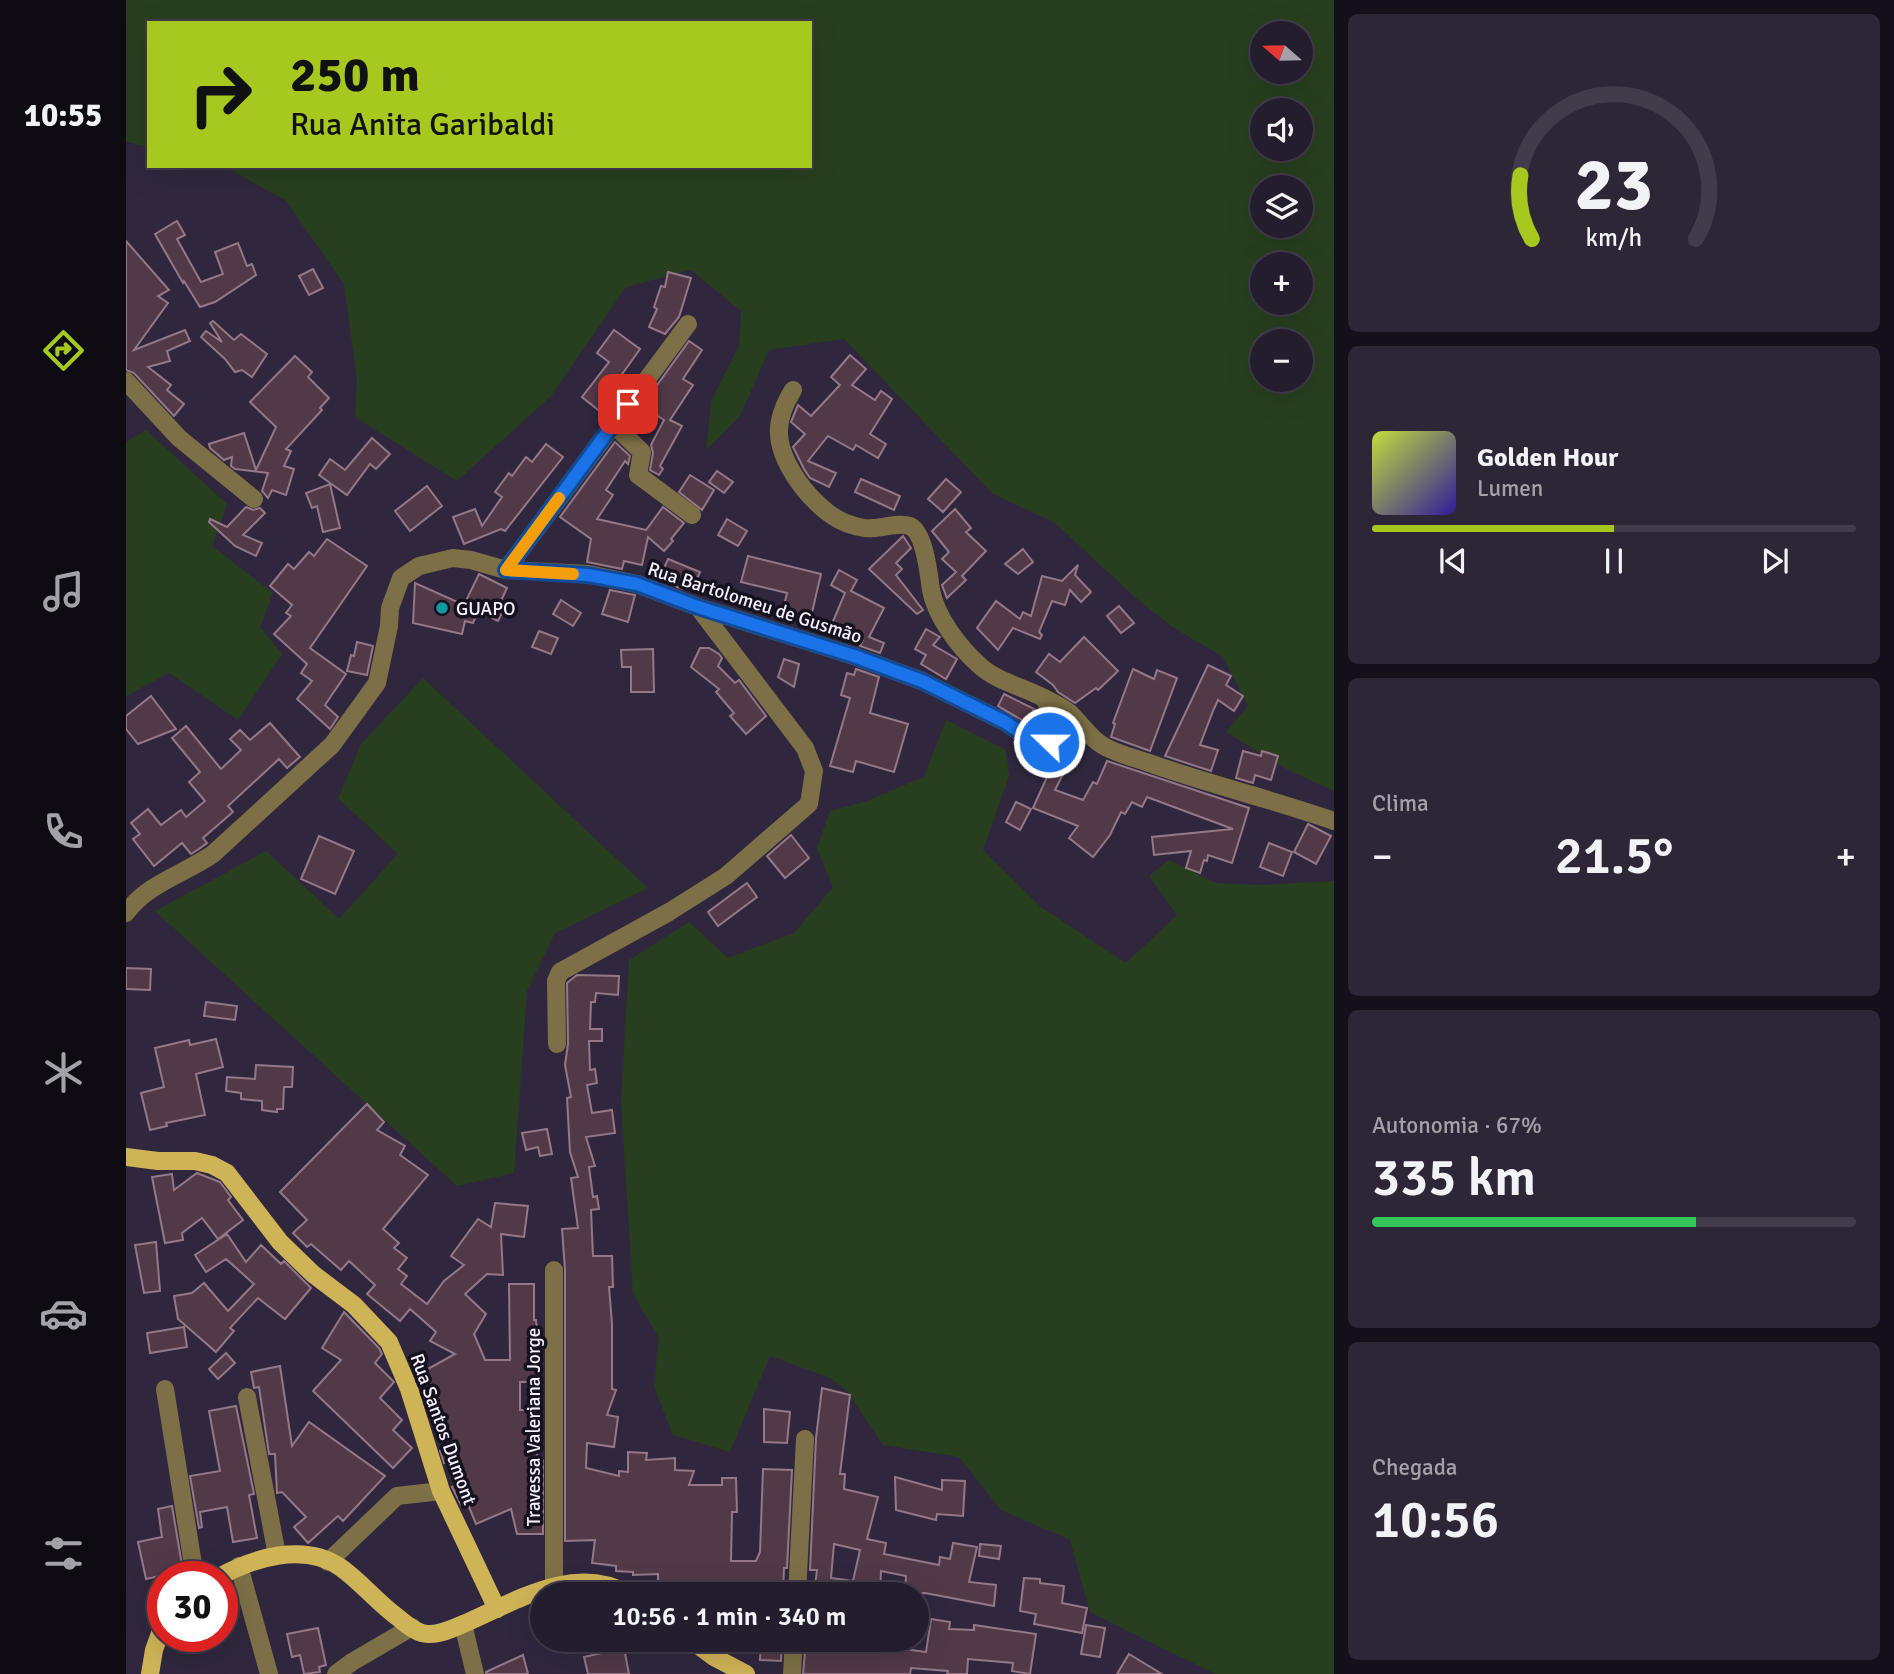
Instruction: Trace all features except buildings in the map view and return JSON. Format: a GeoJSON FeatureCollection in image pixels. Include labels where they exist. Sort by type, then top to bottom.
{"type":"FeatureCollection","features":[{"type":"Feature","properties":{"kind":"main road","name":"Rua Santos Dumont"},"geometry":{"type":"LineString","coordinates":[[126,1157],[158,1161],[195,1161],[212,1165],[227,1173],[279,1242],[313,1274],[354,1305],[388,1342],[409,1389],[441,1491],[497,1609]]}},
{"type":"Feature","properties":{"kind":"main road"},"geometry":{"type":"LineString","coordinates":[[239,1566],[276,1555],[308,1556],[328,1562],[339,1566],[412,1627],[430,1635],[530,1595]]}},
{"type":"Feature","properties":{"kind":"main road"},"geometry":{"type":"LineString","coordinates":[[150,1674],[154,1652]]}},
{"type":"Feature","properties":{"kind":"main road"},"geometry":{"type":"LineString","coordinates":[[707,1652],[746,1674]]}},
{"type":"Feature","properties":{"kind":"street"},"geometry":{"type":"LineString","coordinates":[[506,570],[688,324]]}},
{"type":"Feature","properties":{"kind":"street"},"geometry":{"type":"LineString","coordinates":[[126,381],[178,438],[254,499]]}},
{"type":"Feature","properties":{"kind":"street"},"geometry":{"type":"LineString","coordinates":[[793,390],[781,415],[778,432],[780,450],[792,473],[827,511],[848,524],[870,529],[909,526],[916,532],[930,573],[931,591],[940,612],[953,634],[979,666],[1072,714],[1101,745],[1174,772],[1287,804],[1334,821]]}},
{"type":"Feature","properties":{"kind":"street"},"geometry":{"type":"LineString","coordinates":[[613,424],[642,452],[638,475],[692,515]]}},
{"type":"Feature","properties":{"kind":"street","name":"Rua Bartolomeu de Gusmão"},"geometry":{"type":"LineString","coordinates":[[126,913],[149,890],[213,854],[331,745],[377,684],[390,608],[401,578],[419,566],[453,558],[506,570],[615,579],[854,656],[922,681],[1005,722],[1035,742],[1049,742],[1053,731],[1052,717],[1045,700]]}},
{"type":"Feature","properties":{"kind":"street"},"geometry":{"type":"LineString","coordinates":[[557,1044],[556,981],[560,972],[669,912],[726,876],[808,804],[814,771],[805,748],[698,607]]}},
{"type":"Feature","properties":{"kind":"street","name":"Travessa Valeriana Jorge"},"geometry":{"type":"LineString","coordinates":[[554,1270],[554,1582]]}},
{"type":"Feature","properties":{"kind":"street"},"geometry":{"type":"LineString","coordinates":[[165,1389],[192,1561]]}},
{"type":"Feature","properties":{"kind":"street"},"geometry":{"type":"LineString","coordinates":[[247,1397],[276,1555]]}},
{"type":"Feature","properties":{"kind":"street"},"geometry":{"type":"LineString","coordinates":[[798,1582],[805,1439]]}},
{"type":"Feature","properties":{"kind":"street"},"geometry":{"type":"LineString","coordinates":[[328,1562],[397,1496],[441,1491]]}},
{"type":"Feature","properties":{"kind":"street"},"geometry":{"type":"LineString","coordinates":[[239,1566],[269,1674]]}},
{"type":"Feature","properties":{"kind":"street"},"geometry":{"type":"LineString","coordinates":[[463,1624],[474,1674]]}},
{"type":"Feature","properties":{"kind":"street"},"geometry":{"type":"LineString","coordinates":[[336,1674],[412,1627]]}},
{"type":"Feature","properties":{"kind":"street"},"geometry":{"type":"LineString","coordinates":[[792,1674],[793,1652]]}},
{"type":"Feature","properties":{"kind":"green space"},"geometry":{"type":"Polygon","coordinates":[[[126,0],[1334,0],[1334,791],[1288,770],[1226,732],[1248,706],[1223,657],[1171,626],[1136,598],[1055,523],[993,494],[844,339],[769,350],[740,416],[706,450],[711,401],[739,346],[741,311],[691,270],[626,287],[551,396],[457,481],[355,417],[357,380],[344,284],[286,201],[228,168],[812,168],[812,21],[147,21],[147,147],[126,142],[126,0]]]}},
{"type":"Feature","properties":{"kind":"green space"},"geometry":{"type":"Polygon","coordinates":[[[146,430],[227,504],[212,546],[273,593],[260,627],[282,654],[238,720],[169,673],[126,696],[126,442],[146,430]]]}},
{"type":"Feature","properties":{"kind":"green space"},"geometry":{"type":"Polygon","coordinates":[[[423,678],[648,888],[555,933],[527,991],[514,1173],[457,1186],[155,911],[266,851],[339,919],[398,854],[338,798],[361,744],[423,678]]]}},
{"type":"Feature","properties":{"kind":"green space"},"geometry":{"type":"Polygon","coordinates":[[[946,720],[1006,750],[1009,776],[983,850],[1041,907],[1126,963],[1177,915],[1149,876],[1169,860],[1216,883],[1261,885],[1334,881],[1334,1674],[1215,1674],[1090,1612],[1070,1540],[1001,1510],[959,1457],[883,1445],[847,1391],[830,1378],[770,1356],[730,1452],[673,1435],[654,1387],[659,1338],[633,1294],[621,1101],[629,960],[689,922],[728,958],[794,933],[833,887],[817,848],[830,811],[864,802],[924,777],[946,720]]]}},
{"type":"Feature","properties":{"kind":"slow traffic"},"geometry":{"type":"LineString","coordinates":[[559,498],[506,570],[573,574]]}},
{"type":"Feature","properties":{"kind":"place","name":"GUAPO"},"geometry":{"type":"Point","coordinates":[442,608]}},
{"type":"Feature","properties":{"kind":"route"},"geometry":{"type":"LineString","coordinates":[[628,404],[506,570],[588,575],[637,584],[698,607],[854,656],[922,681],[1005,722],[1035,742],[1049,742]]}}]}
